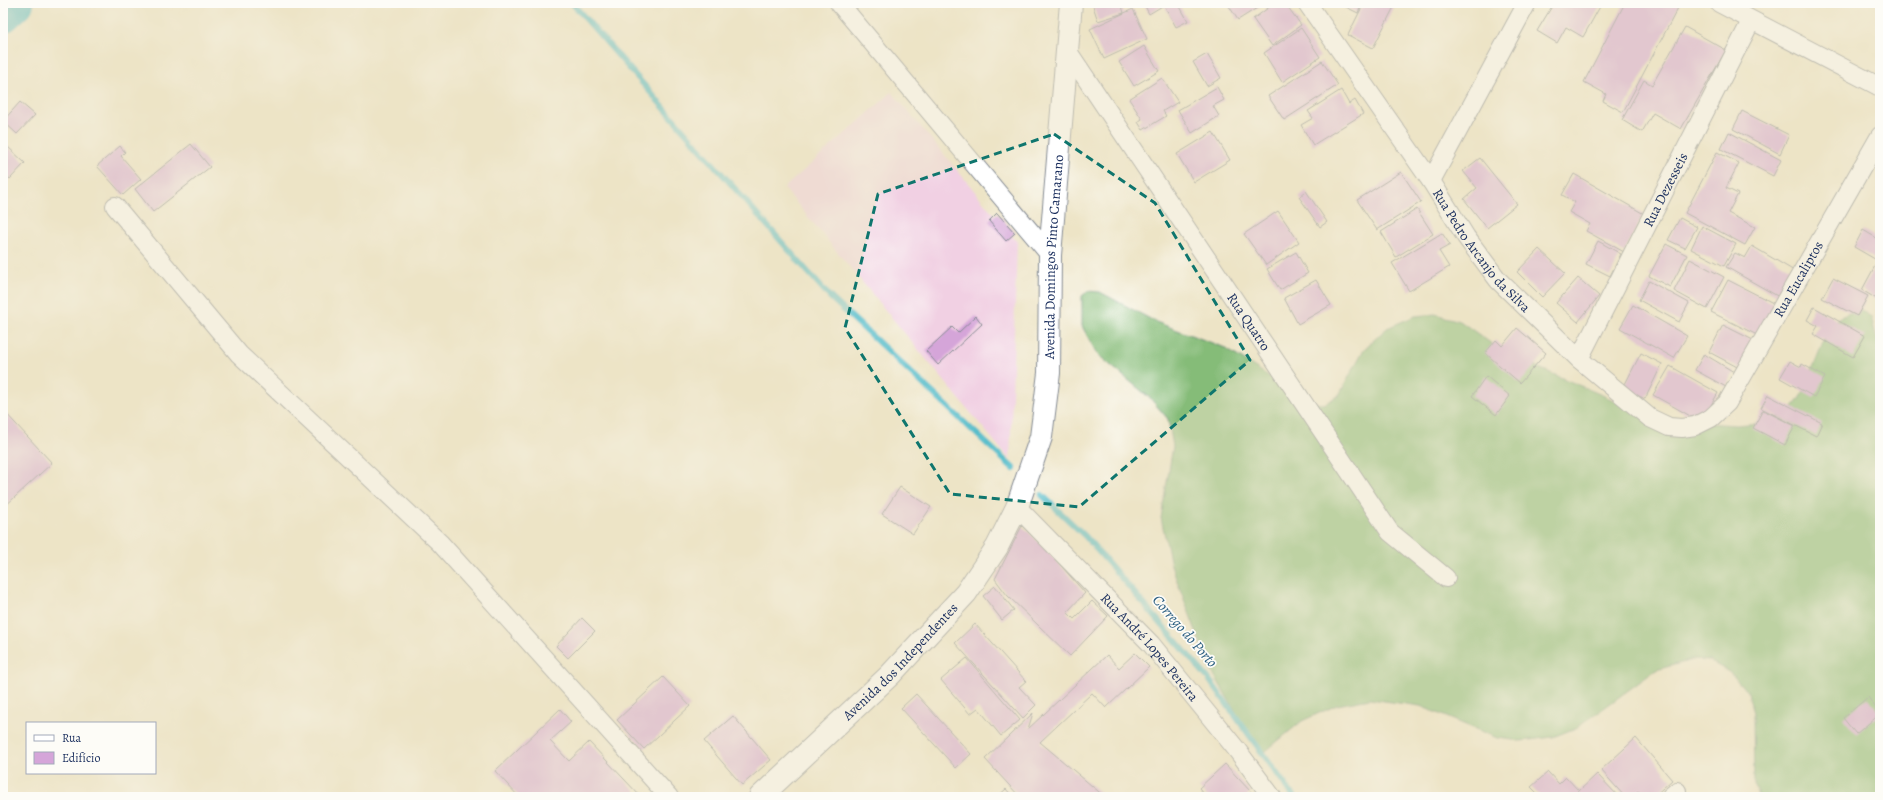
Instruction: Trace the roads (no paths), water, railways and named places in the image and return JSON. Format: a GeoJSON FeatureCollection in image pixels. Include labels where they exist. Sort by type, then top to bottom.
{"type":"FeatureCollection","features":[{"type":"Feature","properties":{"kind":"main road","name":"Avenida Domingos Pinto Camarano"},"geometry":{"type":"LineString","coordinates":[[1017,507],[1041,437],[1049,373],[1050,255],[1071,3]]}},
{"type":"Feature","properties":{"kind":"main road","name":"Avenida dos Independentes"},"geometry":{"type":"LineString","coordinates":[[760,797],[890,675],[961,598],[996,547],[1017,507]]}},
{"type":"Feature","properties":{"kind":"street"},"geometry":{"type":"LineString","coordinates":[[840,3],[1050,255]]}},
{"type":"Feature","properties":{"kind":"street","name":"Rua Pedro Arcanjo da Silva"},"geometry":{"type":"LineString","coordinates":[[1307,3],[1431,181],[1466,238],[1498,280],[1579,359],[1650,418],[1669,427],[1682,428],[1695,426],[1710,418]]}},
{"type":"Feature","properties":{"kind":"street"},"geometry":{"type":"LineString","coordinates":[[1431,181],[1527,3]]}},
{"type":"Feature","properties":{"kind":"street"},"geometry":{"type":"LineString","coordinates":[[1719,3],[1880,87]]}},
{"type":"Feature","properties":{"kind":"street","name":"Rua Dezesseis"},"geometry":{"type":"LineString","coordinates":[[1579,359],[1751,21]]}},
{"type":"Feature","properties":{"kind":"street","name":"Rua Quatro"},"geometry":{"type":"LineString","coordinates":[[1068,50],[1390,532],[1446,578]]}},
{"type":"Feature","properties":{"kind":"street","name":"Rua Eucaliptos"},"geometry":{"type":"LineString","coordinates":[[1710,418],[1728,403],[1880,136]]}},
{"type":"Feature","properties":{"kind":"street"},"geometry":{"type":"LineString","coordinates":[[115,206],[239,354],[440,543],[669,797]]}},
{"type":"Feature","properties":{"kind":"street","name":"Rua André Lopes Pereira"},"geometry":{"type":"LineString","coordinates":[[1017,507],[1151,644],[1237,750],[1272,797]]}},
{"type":"Feature","properties":{"kind":"waterway"},"geometry":{"type":"LineString","coordinates":[[3,15],[16,3]]}},
{"type":"Feature","properties":{"kind":"waterway"},"geometry":{"type":"LineString","coordinates":[[572,3],[830,297],[1014,469]]}},
{"type":"Feature","properties":{"kind":"waterway","name":"Corrego do Porto"},"geometry":{"type":"LineString","coordinates":[[1042,495],[1085,536],[1208,678],[1294,797]]}}]}
